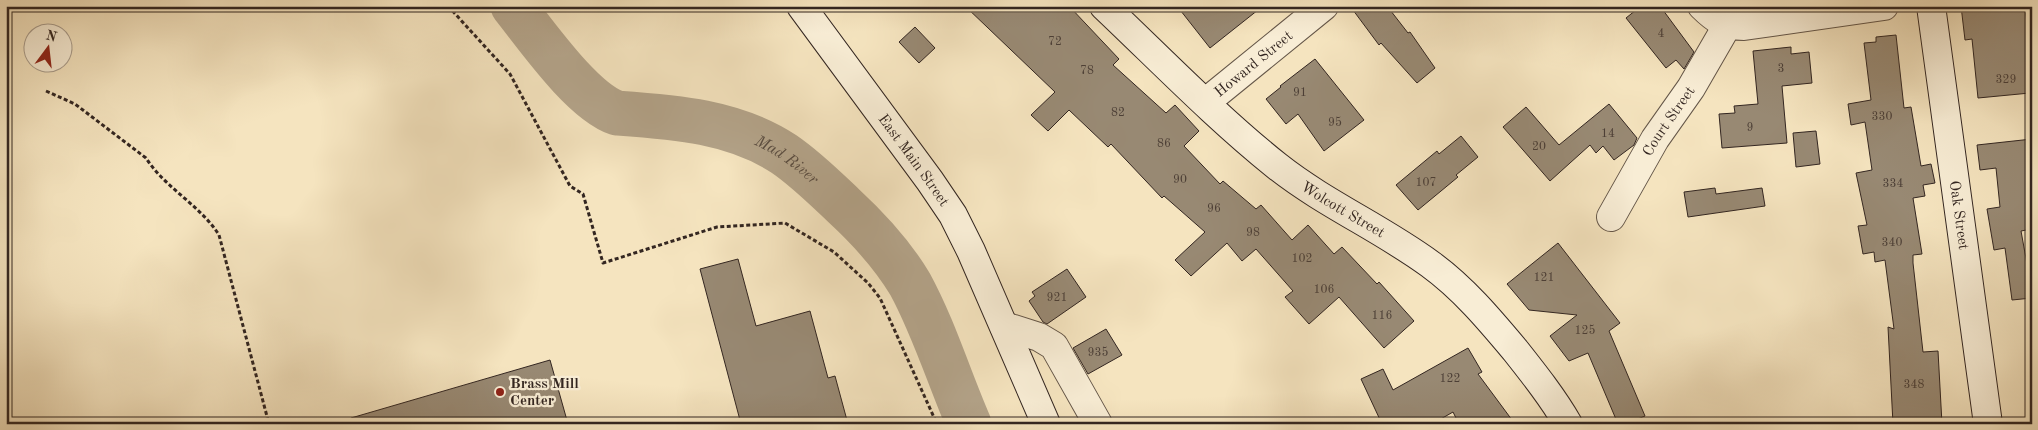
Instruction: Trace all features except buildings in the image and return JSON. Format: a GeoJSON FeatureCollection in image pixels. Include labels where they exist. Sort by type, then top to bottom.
{"type":"FeatureCollection","features":[{"type":"Feature","properties":{"kind":"street","name":"East Main Street"},"geometry":{"type":"LineString","coordinates":[[801,6],[953,215],[971,250],[1046,424]]}},
{"type":"Feature","properties":{"kind":"street","name":"Wolcott Street"},"geometry":{"type":"LineString","coordinates":[[1104,6],[1256,148],[1301,184],[1414,252],[1444,274],[1503,336],[1541,383],[1568,424]]}},
{"type":"Feature","properties":{"kind":"street","name":"Howard Street"},"geometry":{"type":"LineString","coordinates":[[1206,102],[1324,6]]}},
{"type":"Feature","properties":{"kind":"street"},"geometry":{"type":"LineString","coordinates":[[1702,6],[1713,17],[1728,24],[1752,26],[1884,6]]}},
{"type":"Feature","properties":{"kind":"street","name":"Oak Street"},"geometry":{"type":"LineString","coordinates":[[1931,6],[1988,424]]}},
{"type":"Feature","properties":{"kind":"street","name":"Court Street"},"geometry":{"type":"LineString","coordinates":[[1610,217],[1655,139],[1691,88],[1728,24]]}},
{"type":"Feature","properties":{"kind":"street"},"geometry":{"type":"LineString","coordinates":[[1004,326],[1039,337],[1054,346],[1098,424]]}},
{"type":"Feature","properties":{"kind":"path"},"geometry":{"type":"LineString","coordinates":[[448,6],[510,74],[570,186],[583,194],[603,263],[717,227],[785,223],[834,252],[868,283],[880,298],[937,424]]}},
{"type":"Feature","properties":{"kind":"path"},"geometry":{"type":"LineString","coordinates":[[46,91],[75,104],[146,158],[154,170],[211,222],[219,235],[269,424]]}},
{"type":"Feature","properties":{"kind":"waterway","name":"Mad River"},"geometry":{"type":"LineString","coordinates":[[513,6],[575,82],[603,106],[617,113],[682,119],[745,134],[784,154],[822,186],[863,224],[896,263],[910,284],[934,336],[969,424]]}},
{"type":"Feature","properties":{"kind":"place","name":"Brass Mill Center"},"geometry":{"type":"Point","coordinates":[500,392]}}]}
